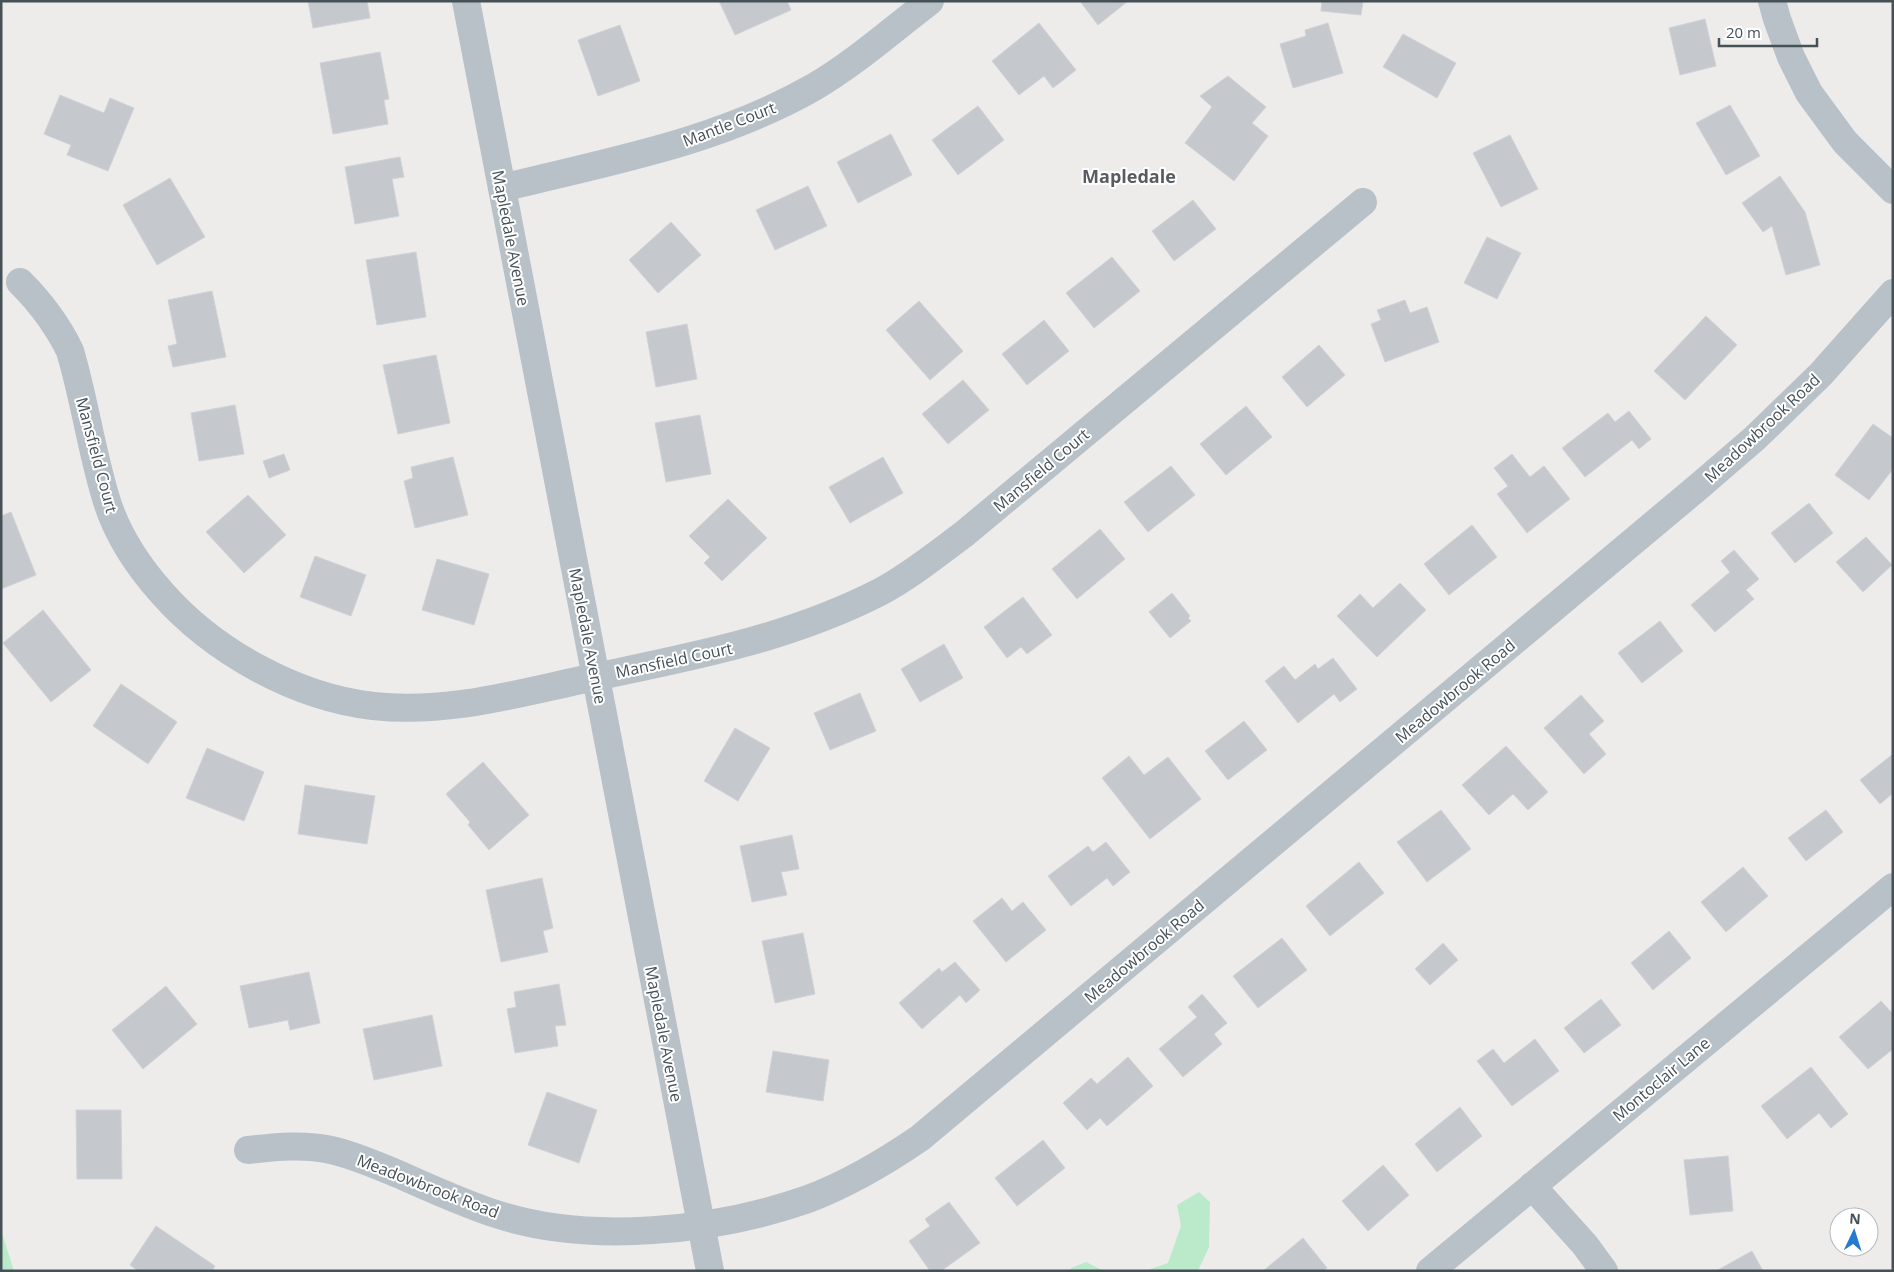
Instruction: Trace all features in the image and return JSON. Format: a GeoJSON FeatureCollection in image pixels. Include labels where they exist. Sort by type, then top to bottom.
{"type":"FeatureCollection","features":[{"type":"Feature","properties":{"kind":"street","name":"Mapledale Avenue"},"geometry":{"type":"LineString","coordinates":[[466,1],[710,1271]]}},
{"type":"Feature","properties":{"kind":"street","name":"Mantle Court"},"geometry":{"type":"LineString","coordinates":[[502,188],[678,145],[746,120],[780,105],[843,68],[930,1]]}},
{"type":"Feature","properties":{"kind":"street"},"geometry":{"type":"LineString","coordinates":[[1772,1],[1776,19],[1791,57],[1809,93],[1845,142],[1893,190]]}},
{"type":"Feature","properties":{"kind":"street","name":"Mansfield Court"},"geometry":{"type":"LineString","coordinates":[[20,282],[41,302],[61,332],[70,351],[105,496],[125,543],[160,591],[177,609],[195,626],[237,657],[283,680],[332,698],[370,706],[423,708],[464,704],[748,643],[797,628],[881,591],[914,571],[972,528],[1363,202]]}},
{"type":"Feature","properties":{"kind":"street","name":"Meadowbrook Road"},"geometry":{"type":"LineString","coordinates":[[248,1150],[285,1146],[330,1150],[359,1158],[491,1212],[552,1226],[606,1231],[636,1231],[701,1224],[752,1215],[808,1198],[861,1175],[890,1159],[920,1138],[1698,488],[1755,438],[1821,374],[1893,293]]}},
{"type":"Feature","properties":{"kind":"street","name":"Montoclair Lane"},"geometry":{"type":"LineString","coordinates":[[1430,1271],[1893,887]]}},
{"type":"Feature","properties":{"kind":"street"},"geometry":{"type":"LineString","coordinates":[[1532,1186],[1585,1245],[1604,1271]]}},
{"type":"Feature","properties":{"kind":"green space"},"geometry":{"type":"Polygon","coordinates":[[[1199,1192],[1210,1202],[1209,1247],[1198,1271],[1145,1271],[1168,1263],[1181,1226],[1177,1205],[1199,1192]]]}},
{"type":"Feature","properties":{"kind":"green space"},"geometry":{"type":"Polygon","coordinates":[[[1,1230],[14,1271],[1,1271],[1,1230]]]}},
{"type":"Feature","properties":{"kind":"green space"},"geometry":{"type":"Polygon","coordinates":[[[1086,1262],[1104,1271],[1070,1271],[1071,1268],[1086,1262]]]}},
{"type":"Feature","properties":{"kind":"building"},"geometry":{"type":"Polygon","coordinates":[[[308,1],[367,1],[370,18],[313,28],[308,1]]]}},
{"type":"Feature","properties":{"kind":"building"},"geometry":{"type":"Polygon","coordinates":[[[719,1],[787,1],[791,10],[735,35],[719,1]]]}},
{"type":"Feature","properties":{"kind":"building"},"geometry":{"type":"Polygon","coordinates":[[[1080,1],[1128,1],[1098,25],[1080,1]]]}},
{"type":"Feature","properties":{"kind":"building"},"geometry":{"type":"Polygon","coordinates":[[[1322,1],[1363,1],[1361,15],[1321,11],[1322,1]]]}},
{"type":"Feature","properties":{"kind":"building"},"geometry":{"type":"Polygon","coordinates":[[[1705,19],[1716,66],[1680,75],[1669,28],[1705,19]]]}},
{"type":"Feature","properties":{"kind":"building"},"geometry":{"type":"Polygon","coordinates":[[[1039,23],[1076,70],[1053,88],[1044,76],[1019,95],[992,61],[1039,23]]]}},
{"type":"Feature","properties":{"kind":"building"},"geometry":{"type":"Polygon","coordinates":[[[1328,23],[1343,73],[1293,88],[1280,44],[1306,36],[1305,30],[1328,23]]]}},
{"type":"Feature","properties":{"kind":"building"},"geometry":{"type":"Polygon","coordinates":[[[620,25],[640,81],[598,96],[578,40],[620,25]]]}},
{"type":"Feature","properties":{"kind":"building"},"geometry":{"type":"Polygon","coordinates":[[[1403,34],[1456,63],[1437,98],[1383,67],[1403,34]]]}},
{"type":"Feature","properties":{"kind":"building"},"geometry":{"type":"Polygon","coordinates":[[[380,52],[389,99],[384,100],[388,124],[333,134],[320,63],[380,52]]]}},
{"type":"Feature","properties":{"kind":"building"},"geometry":{"type":"Polygon","coordinates":[[[1228,76],[1266,107],[1252,123],[1268,136],[1234,181],[1185,143],[1212,107],[1200,96],[1228,76]]]}},
{"type":"Feature","properties":{"kind":"building"},"geometry":{"type":"Polygon","coordinates":[[[60,95],[104,113],[110,98],[134,108],[108,171],[67,155],[71,145],[44,134],[60,95]]]}},
{"type":"Feature","properties":{"kind":"building"},"geometry":{"type":"Polygon","coordinates":[[[1730,105],[1760,156],[1726,175],[1696,123],[1730,105]]]}},
{"type":"Feature","properties":{"kind":"building"},"geometry":{"type":"Polygon","coordinates":[[[978,106],[1004,140],[958,175],[932,140],[978,106]]]}},
{"type":"Feature","properties":{"kind":"building"},"geometry":{"type":"Polygon","coordinates":[[[891,134],[912,175],[858,203],[837,162],[891,134]]]}},
{"type":"Feature","properties":{"kind":"building"},"geometry":{"type":"Polygon","coordinates":[[[1510,135],[1538,189],[1501,207],[1473,153],[1510,135]]]}},
{"type":"Feature","properties":{"kind":"building"},"geometry":{"type":"Polygon","coordinates":[[[400,157],[404,177],[392,179],[399,216],[355,224],[345,167],[400,157]]]}},
{"type":"Feature","properties":{"kind":"building"},"geometry":{"type":"Polygon","coordinates":[[[1780,176],[1805,212],[1820,265],[1786,275],[1772,226],[1763,232],[1742,203],[1780,176]]]}},
{"type":"Feature","properties":{"kind":"building"},"geometry":{"type":"Polygon","coordinates":[[[170,178],[205,237],[157,265],[123,205],[170,178]]]}},
{"type":"Feature","properties":{"kind":"building"},"geometry":{"type":"Polygon","coordinates":[[[808,186],[827,226],[775,250],[756,210],[808,186]]]}},
{"type":"Feature","properties":{"kind":"building"},"geometry":{"type":"Polygon","coordinates":[[[1193,200],[1216,229],[1174,261],[1152,231],[1193,200]]]}},
{"type":"Feature","properties":{"kind":"building"},"geometry":{"type":"Polygon","coordinates":[[[671,222],[701,255],[658,293],[629,260],[671,222]]]}},
{"type":"Feature","properties":{"kind":"building"},"geometry":{"type":"Polygon","coordinates":[[[1487,237],[1521,253],[1497,299],[1464,283],[1487,237]]]}},
{"type":"Feature","properties":{"kind":"building"},"geometry":{"type":"Polygon","coordinates":[[[416,252],[426,317],[377,325],[366,260],[416,252]]]}},
{"type":"Feature","properties":{"kind":"building"},"geometry":{"type":"Polygon","coordinates":[[[1112,257],[1140,291],[1094,328],[1066,293],[1112,257]]]}},
{"type":"Feature","properties":{"kind":"building"},"geometry":{"type":"Polygon","coordinates":[[[212,291],[226,357],[173,367],[168,346],[177,344],[168,300],[212,291]]]}},
{"type":"Feature","properties":{"kind":"building"},"geometry":{"type":"Polygon","coordinates":[[[1405,300],[1410,313],[1427,307],[1439,342],[1385,362],[1371,324],[1381,320],[1377,310],[1405,300]]]}},
{"type":"Feature","properties":{"kind":"building"},"geometry":{"type":"Polygon","coordinates":[[[919,301],[963,351],[930,380],[886,330],[919,301]]]}},
{"type":"Feature","properties":{"kind":"building"},"geometry":{"type":"Polygon","coordinates":[[[1706,316],[1737,345],[1685,400],[1654,371],[1706,316]]]}},
{"type":"Feature","properties":{"kind":"building"},"geometry":{"type":"Polygon","coordinates":[[[1044,320],[1069,351],[1027,385],[1002,354],[1044,320]]]}},
{"type":"Feature","properties":{"kind":"building"},"geometry":{"type":"Polygon","coordinates":[[[687,324],[697,379],[656,387],[646,332],[687,324]]]}},
{"type":"Feature","properties":{"kind":"building"},"geometry":{"type":"Polygon","coordinates":[[[1319,345],[1345,375],[1307,407],[1282,377],[1319,345]]]}},
{"type":"Feature","properties":{"kind":"building"},"geometry":{"type":"Polygon","coordinates":[[[436,355],[450,423],[398,434],[383,365],[436,355]]]}},
{"type":"Feature","properties":{"kind":"building"},"geometry":{"type":"Polygon","coordinates":[[[963,380],[989,410],[948,444],[922,414],[963,380]]]}},
{"type":"Feature","properties":{"kind":"building"},"geometry":{"type":"Polygon","coordinates":[[[235,405],[244,454],[199,461],[191,413],[235,405]]]}},
{"type":"Feature","properties":{"kind":"building"},"geometry":{"type":"Polygon","coordinates":[[[1246,406],[1272,437],[1226,475],[1200,444],[1246,406]]]}},
{"type":"Feature","properties":{"kind":"building"},"geometry":{"type":"Polygon","coordinates":[[[1629,411],[1651,439],[1639,449],[1632,440],[1585,477],[1562,448],[1608,413],[1615,422],[1629,411]]]}},
{"type":"Feature","properties":{"kind":"building"},"geometry":{"type":"Polygon","coordinates":[[[700,415],[711,474],[666,482],[655,423],[700,415]]]}},
{"type":"Feature","properties":{"kind":"building"},"geometry":{"type":"Polygon","coordinates":[[[1873,424],[1893,438],[1893,469],[1869,500],[1835,475],[1873,424]]]}},
{"type":"Feature","properties":{"kind":"building"},"geometry":{"type":"Polygon","coordinates":[[[284,454],[290,470],[269,478],[263,461],[284,454]]]}},
{"type":"Feature","properties":{"kind":"building"},"geometry":{"type":"Polygon","coordinates":[[[1512,454],[1530,477],[1544,466],[1570,499],[1527,533],[1497,494],[1508,486],[1494,468],[1512,454]]]}},
{"type":"Feature","properties":{"kind":"building"},"geometry":{"type":"Polygon","coordinates":[[[453,457],[468,515],[415,528],[404,481],[413,478],[411,467],[453,457]]]}},
{"type":"Feature","properties":{"kind":"building"},"geometry":{"type":"Polygon","coordinates":[[[883,457],[903,493],[850,523],[829,487],[883,457]]]}},
{"type":"Feature","properties":{"kind":"building"},"geometry":{"type":"Polygon","coordinates":[[[1171,466],[1195,495],[1148,532],[1124,502],[1171,466]]]}},
{"type":"Feature","properties":{"kind":"building"},"geometry":{"type":"Polygon","coordinates":[[[248,495],[286,535],[244,573],[206,532],[248,495]]]}},
{"type":"Feature","properties":{"kind":"building"},"geometry":{"type":"Polygon","coordinates":[[[728,499],[767,538],[722,581],[704,563],[710,557],[689,536],[728,499]]]}},
{"type":"Feature","properties":{"kind":"building"},"geometry":{"type":"Polygon","coordinates":[[[1809,503],[1833,533],[1795,563],[1771,533],[1809,503]]]}},
{"type":"Feature","properties":{"kind":"building"},"geometry":{"type":"Polygon","coordinates":[[[11,512],[36,575],[1,589],[1,516],[11,512]]]}},
{"type":"Feature","properties":{"kind":"building"},"geometry":{"type":"Polygon","coordinates":[[[1472,525],[1497,557],[1449,595],[1424,564],[1472,525]]]}},
{"type":"Feature","properties":{"kind":"building"},"geometry":{"type":"Polygon","coordinates":[[[1100,529],[1125,559],[1077,599],[1052,569],[1100,529]]]}},
{"type":"Feature","properties":{"kind":"building"},"geometry":{"type":"Polygon","coordinates":[[[1866,537],[1892,565],[1863,592],[1836,562],[1866,537]]]}},
{"type":"Feature","properties":{"kind":"building"},"geometry":{"type":"Polygon","coordinates":[[[1734,550],[1759,579],[1746,590],[1754,599],[1715,632],[1691,605],[1730,572],[1721,561],[1734,550]]]}},
{"type":"Feature","properties":{"kind":"building"},"geometry":{"type":"Polygon","coordinates":[[[315,556],[366,575],[351,616],[300,597],[315,556]]]}},
{"type":"Feature","properties":{"kind":"building"},"geometry":{"type":"Polygon","coordinates":[[[437,559],[489,574],[474,625],[422,610],[437,559]]]}},
{"type":"Feature","properties":{"kind":"building"},"geometry":{"type":"Polygon","coordinates":[[[1400,583],[1426,610],[1377,657],[1337,616],[1360,594],[1373,608],[1400,583]]]}},
{"type":"Feature","properties":{"kind":"building"},"geometry":{"type":"Polygon","coordinates":[[[1172,593],[1190,616],[1188,618],[1191,621],[1170,638],[1149,612],[1172,593]]]}},
{"type":"Feature","properties":{"kind":"building"},"geometry":{"type":"Polygon","coordinates":[[[1023,597],[1052,635],[1027,654],[1021,647],[1007,658],[984,627],[1023,597]]]}},
{"type":"Feature","properties":{"kind":"building"},"geometry":{"type":"Polygon","coordinates":[[[43,610],[91,670],[51,702],[3,643],[43,610]]]}},
{"type":"Feature","properties":{"kind":"building"},"geometry":{"type":"Polygon","coordinates":[[[1660,621],[1683,651],[1642,683],[1618,653],[1660,621]]]}},
{"type":"Feature","properties":{"kind":"building"},"geometry":{"type":"Polygon","coordinates":[[[944,644],[963,678],[920,702],[901,669],[944,644]]]}},
{"type":"Feature","properties":{"kind":"building"},"geometry":{"type":"Polygon","coordinates":[[[1333,658],[1357,689],[1340,702],[1334,694],[1298,723],[1265,681],[1284,666],[1295,680],[1315,664],[1318,669],[1333,658]]]}},
{"type":"Feature","properties":{"kind":"building"},"geometry":{"type":"Polygon","coordinates":[[[121,684],[177,722],[148,764],[93,726],[121,684]]]}},
{"type":"Feature","properties":{"kind":"building"},"geometry":{"type":"Polygon","coordinates":[[[860,693],[876,731],[830,750],[814,713],[860,693]]]}},
{"type":"Feature","properties":{"kind":"building"},"geometry":{"type":"Polygon","coordinates":[[[1581,695],[1604,721],[1589,734],[1606,754],[1584,774],[1544,728],[1581,695]]]}},
{"type":"Feature","properties":{"kind":"building"},"geometry":{"type":"Polygon","coordinates":[[[1244,721],[1267,750],[1228,780],[1205,751],[1244,721]]]}},
{"type":"Feature","properties":{"kind":"building"},"geometry":{"type":"Polygon","coordinates":[[[735,728],[770,748],[738,801],[704,781],[735,728]]]}},
{"type":"Feature","properties":{"kind":"building"},"geometry":{"type":"Polygon","coordinates":[[[1506,746],[1548,792],[1528,810],[1513,794],[1489,815],[1462,785],[1506,746]]]}},
{"type":"Feature","properties":{"kind":"building"},"geometry":{"type":"Polygon","coordinates":[[[207,748],[264,772],[244,821],[186,798],[207,748]]]}},
{"type":"Feature","properties":{"kind":"building"},"geometry":{"type":"Polygon","coordinates":[[[1893,754],[1893,793],[1880,804],[1860,780],[1893,754]]]}},
{"type":"Feature","properties":{"kind":"building"},"geometry":{"type":"Polygon","coordinates":[[[1129,756],[1144,775],[1168,757],[1201,799],[1150,839],[1102,778],[1129,756]]]}},
{"type":"Feature","properties":{"kind":"building"},"geometry":{"type":"Polygon","coordinates":[[[483,762],[529,815],[489,850],[468,825],[470,822],[446,794],[483,762]]]}},
{"type":"Feature","properties":{"kind":"building"},"geometry":{"type":"Polygon","coordinates":[[[305,785],[375,796],[367,844],[298,834],[305,785]]]}},
{"type":"Feature","properties":{"kind":"building"},"geometry":{"type":"Polygon","coordinates":[[[1441,810],[1471,849],[1427,882],[1397,842],[1441,810]]]}},
{"type":"Feature","properties":{"kind":"building"},"geometry":{"type":"Polygon","coordinates":[[[1826,810],[1843,832],[1806,861],[1788,838],[1826,810]]]}},
{"type":"Feature","properties":{"kind":"building"},"geometry":{"type":"Polygon","coordinates":[[[792,835],[799,869],[781,872],[787,895],[752,902],[740,846],[792,835]]]}},
{"type":"Feature","properties":{"kind":"building"},"geometry":{"type":"Polygon","coordinates":[[[1106,842],[1130,872],[1113,886],[1107,878],[1071,906],[1048,876],[1088,846],[1093,852],[1106,842]]]}},
{"type":"Feature","properties":{"kind":"building"},"geometry":{"type":"Polygon","coordinates":[[[1359,862],[1384,893],[1330,936],[1306,906],[1359,862]]]}},
{"type":"Feature","properties":{"kind":"building"},"geometry":{"type":"Polygon","coordinates":[[[1743,867],[1768,896],[1726,932],[1701,902],[1743,867]]]}},
{"type":"Feature","properties":{"kind":"building"},"geometry":{"type":"Polygon","coordinates":[[[542,878],[553,928],[543,931],[548,952],[501,962],[486,890],[542,878]]]}},
{"type":"Feature","properties":{"kind":"building"},"geometry":{"type":"Polygon","coordinates":[[[1002,898],[1012,911],[1023,902],[1046,930],[1006,962],[973,921],[1002,898]]]}},
{"type":"Feature","properties":{"kind":"building"},"geometry":{"type":"Polygon","coordinates":[[[1669,931],[1691,958],[1653,990],[1631,963],[1669,931]]]}},
{"type":"Feature","properties":{"kind":"building"},"geometry":{"type":"Polygon","coordinates":[[[803,933],[815,994],[775,1003],[762,941],[803,933]]]}},
{"type":"Feature","properties":{"kind":"building"},"geometry":{"type":"Polygon","coordinates":[[[1282,938],[1307,970],[1258,1008],[1233,976],[1282,938]]]}},
{"type":"Feature","properties":{"kind":"building"},"geometry":{"type":"Polygon","coordinates":[[[1443,943],[1458,960],[1430,985],[1415,969],[1443,943]]]}},
{"type":"Feature","properties":{"kind":"building"},"geometry":{"type":"Polygon","coordinates":[[[955,962],[980,990],[966,1003],[960,995],[922,1029],[899,1003],[939,968],[942,972],[955,962]]]}},
{"type":"Feature","properties":{"kind":"building"},"geometry":{"type":"Polygon","coordinates":[[[309,972],[320,1023],[290,1030],[288,1020],[249,1028],[240,986],[309,972]]]}},
{"type":"Feature","properties":{"kind":"building"},"geometry":{"type":"Polygon","coordinates":[[[559,984],[566,1025],[555,1026],[558,1046],[515,1053],[507,1009],[516,1007],[514,992],[559,984]]]}},
{"type":"Feature","properties":{"kind":"building"},"geometry":{"type":"Polygon","coordinates":[[[166,986],[197,1024],[143,1069],[112,1030],[166,986]]]}},
{"type":"Feature","properties":{"kind":"building"},"geometry":{"type":"Polygon","coordinates":[[[1202,994],[1227,1023],[1214,1034],[1222,1044],[1183,1077],[1159,1049],[1197,1017],[1188,1007],[1202,994]]]}},
{"type":"Feature","properties":{"kind":"building"},"geometry":{"type":"Polygon","coordinates":[[[1601,999],[1621,1025],[1584,1053],[1564,1028],[1601,999]]]}},
{"type":"Feature","properties":{"kind":"building"},"geometry":{"type":"Polygon","coordinates":[[[1881,1001],[1893,1014],[1893,1049],[1868,1069],[1839,1037],[1881,1001]]]}},
{"type":"Feature","properties":{"kind":"building"},"geometry":{"type":"Polygon","coordinates":[[[432,1015],[442,1066],[374,1080],[363,1029],[432,1015]]]}},
{"type":"Feature","properties":{"kind":"building"},"geometry":{"type":"Polygon","coordinates":[[[1535,1039],[1559,1071],[1512,1106],[1477,1061],[1493,1049],[1504,1063],[1535,1039]]]}},
{"type":"Feature","properties":{"kind":"building"},"geometry":{"type":"Polygon","coordinates":[[[773,1051],[829,1060],[823,1101],[766,1092],[773,1051]]]}},
{"type":"Feature","properties":{"kind":"building"},"geometry":{"type":"Polygon","coordinates":[[[1128,1057],[1153,1086],[1107,1126],[1100,1118],[1087,1130],[1063,1103],[1091,1078],[1097,1084],[1128,1057]]]}},
{"type":"Feature","properties":{"kind":"building"},"geometry":{"type":"Polygon","coordinates":[[[1811,1067],[1848,1114],[1831,1128],[1819,1113],[1787,1139],[1761,1106],[1811,1067]]]}},
{"type":"Feature","properties":{"kind":"building"},"geometry":{"type":"Polygon","coordinates":[[[547,1092],[597,1110],[579,1163],[528,1145],[547,1092]]]}},
{"type":"Feature","properties":{"kind":"building"},"geometry":{"type":"Polygon","coordinates":[[[1460,1107],[1482,1136],[1437,1172],[1415,1144],[1460,1107]]]}},
{"type":"Feature","properties":{"kind":"building"},"geometry":{"type":"Polygon","coordinates":[[[76,1110],[121,1110],[122,1179],[77,1179],[76,1110]]]}},
{"type":"Feature","properties":{"kind":"building"},"geometry":{"type":"Polygon","coordinates":[[[1043,1140],[1065,1168],[1017,1206],[995,1178],[1043,1140]]]}},
{"type":"Feature","properties":{"kind":"building"},"geometry":{"type":"Polygon","coordinates":[[[1728,1156],[1733,1211],[1690,1215],[1684,1160],[1728,1156]]]}},
{"type":"Feature","properties":{"kind":"building"},"geometry":{"type":"Polygon","coordinates":[[[1383,1165],[1409,1195],[1368,1231],[1342,1201],[1383,1165]]]}},
{"type":"Feature","properties":{"kind":"building"},"geometry":{"type":"Polygon","coordinates":[[[949,1202],[980,1243],[941,1271],[930,1271],[909,1241],[930,1226],[925,1219],[949,1202]]]}},
{"type":"Feature","properties":{"kind":"building"},"geometry":{"type":"Polygon","coordinates":[[[156,1226],[215,1266],[212,1271],[138,1271],[130,1265],[156,1226]]]}},
{"type":"Feature","properties":{"kind":"building"},"geometry":{"type":"Polygon","coordinates":[[[1303,1238],[1327,1268],[1323,1271],[1263,1271],[1303,1238]]]}},
{"type":"Feature","properties":{"kind":"building"},"geometry":{"type":"Polygon","coordinates":[[[1752,1251],[1763,1271],[1716,1271],[1752,1251]]]}},
{"type":"Feature","properties":{"kind":"district","name":"Mapledale"},"geometry":{"type":"Point","coordinates":[1129,176]}}]}
